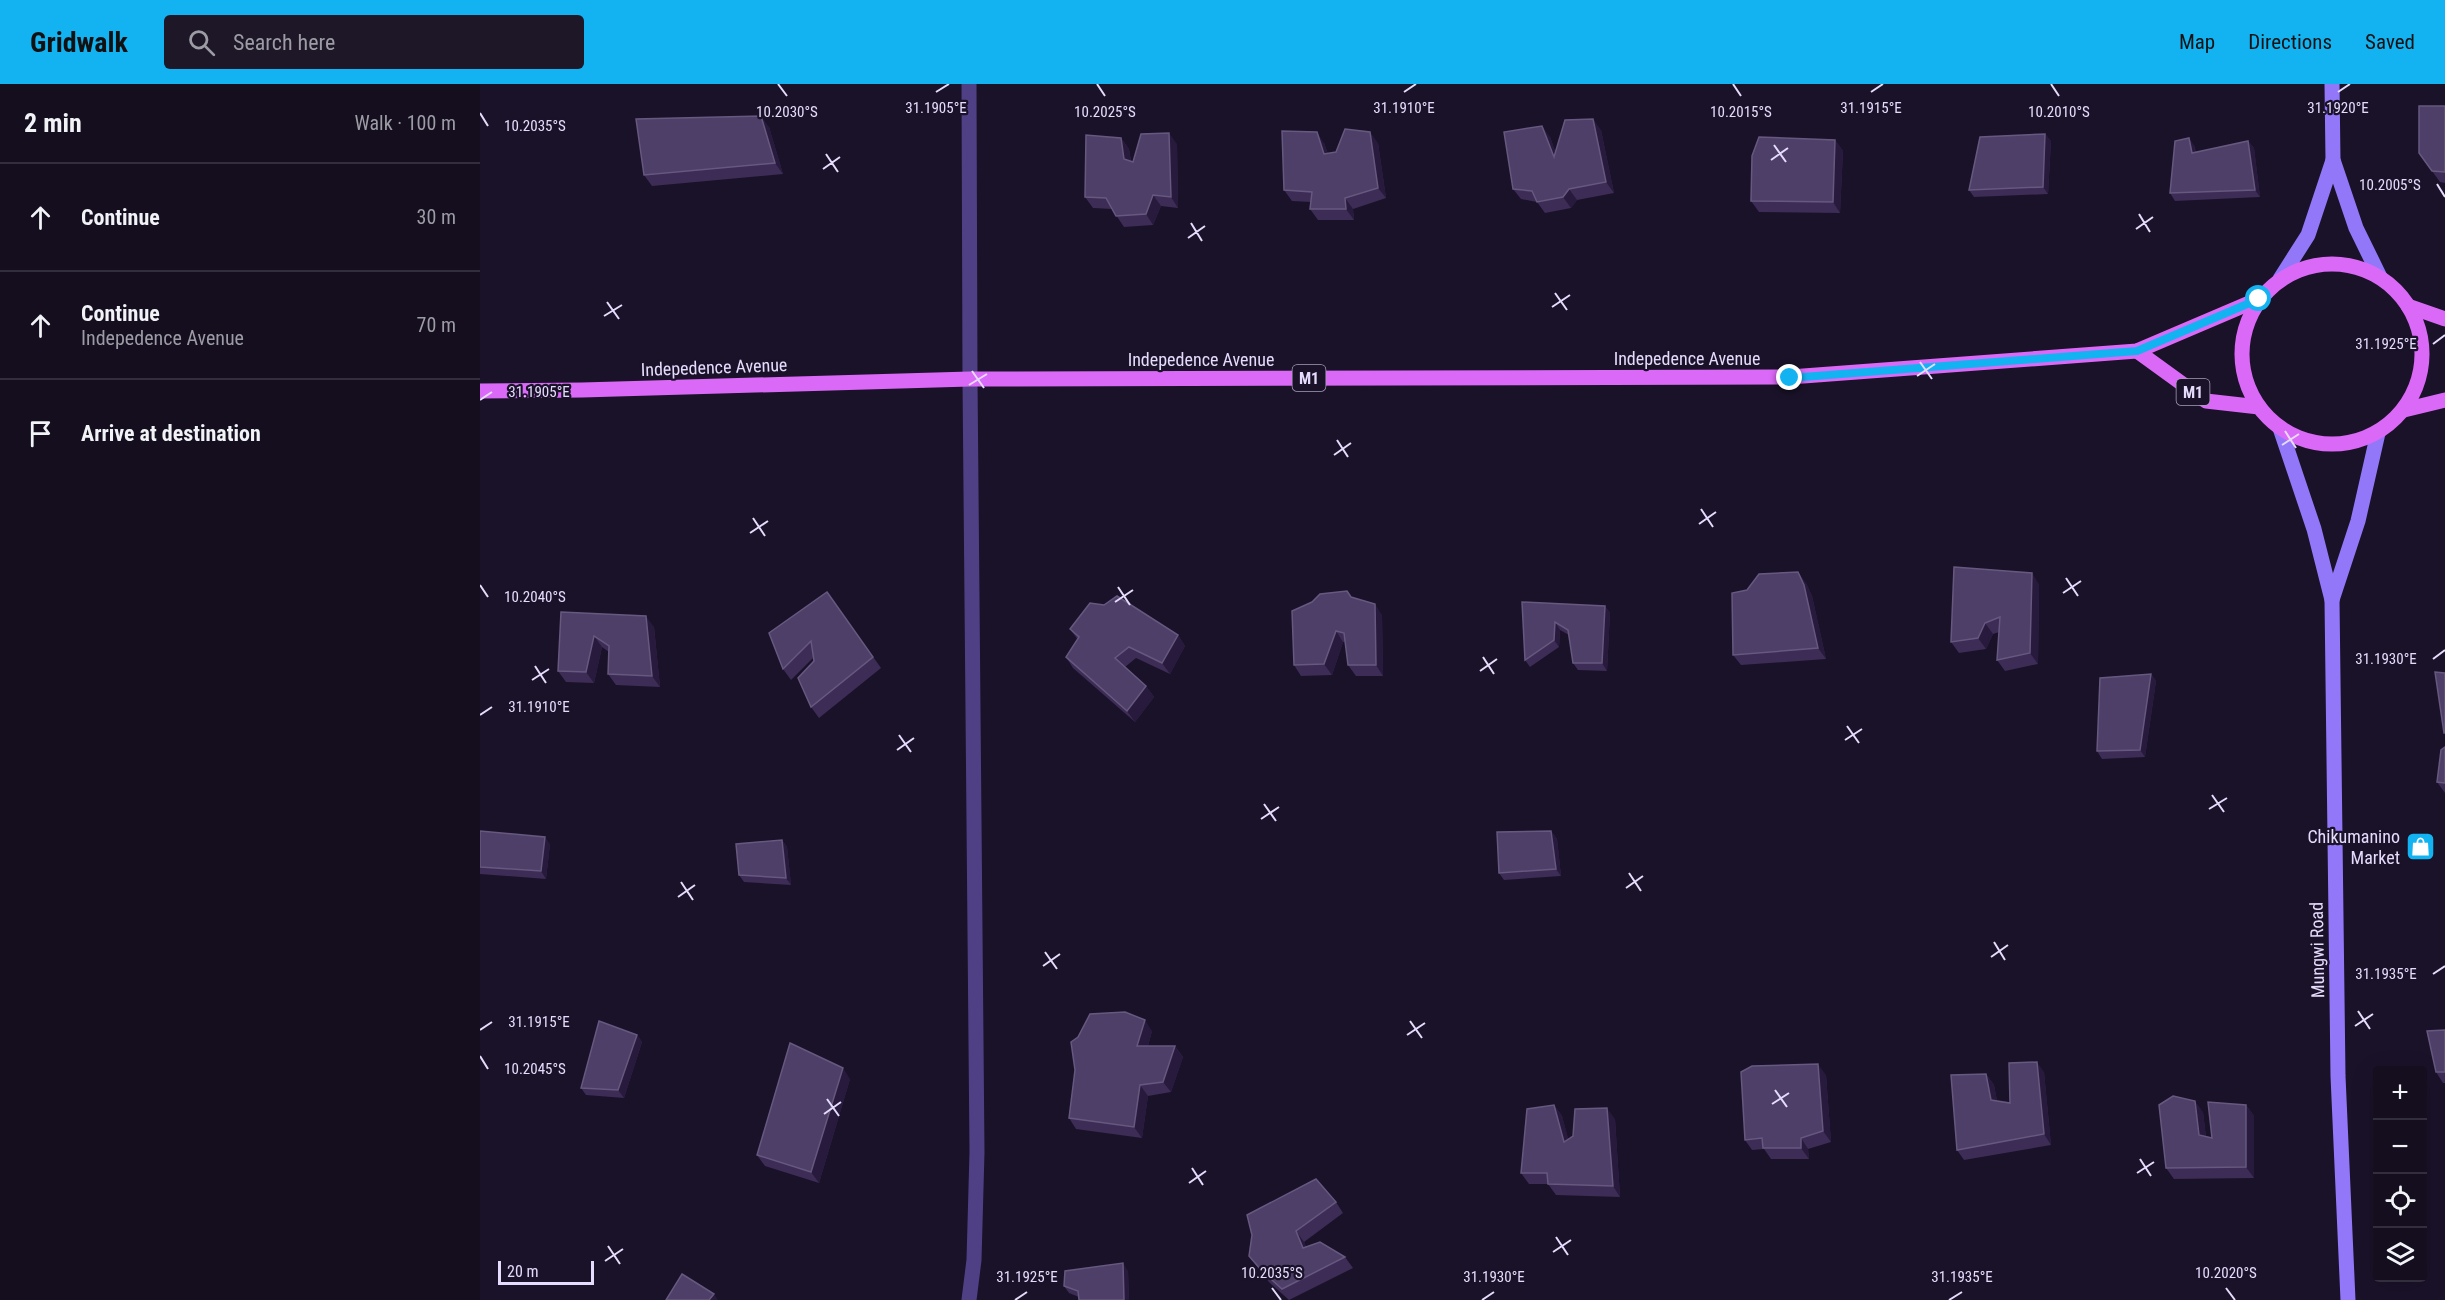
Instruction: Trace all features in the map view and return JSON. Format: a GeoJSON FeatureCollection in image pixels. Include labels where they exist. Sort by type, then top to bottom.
{"type":"FeatureCollection","features":[{"type":"Feature","properties":{"kind":"main road"},"geometry":{"type":"LineString","coordinates":[[2332,84],[2333,160],[2356,228],[2380,277]]}},
{"type":"Feature","properties":{"kind":"main road"},"geometry":{"type":"LineString","coordinates":[[2280,279],[2308,235],[2333,160]]}},
{"type":"Feature","properties":{"kind":"main road","name":"M1"},"geometry":{"type":"LineString","coordinates":[[2137,351],[2259,299],[2280,279],[2304,268],[2330,263],[2356,267],[2380,277],[2395,290],[2408,306],[2421,340],[2419,377],[2404,410],[2378,432],[2346,444],[2312,442],[2280,428],[2259,407],[2243,372],[2243,334],[2259,299]]}},
{"type":"Feature","properties":{"kind":"main road","name":"M1"},"geometry":{"type":"LineString","coordinates":[[2408,306],[2445,319]]}},
{"type":"Feature","properties":{"kind":"main road","name":"Indepedence Avenue"},"geometry":{"type":"LineString","coordinates":[[480,391],[970,379],[1790,378],[2137,351]]}},
{"type":"Feature","properties":{"kind":"main road","name":"M1"},"geometry":{"type":"LineString","coordinates":[[2137,351],[2205,401],[2259,407]]}},
{"type":"Feature","properties":{"kind":"main road","name":"M1"},"geometry":{"type":"LineString","coordinates":[[2404,410],[2445,400]]}},
{"type":"Feature","properties":{"kind":"main road"},"geometry":{"type":"LineString","coordinates":[[2280,428],[2314,529],[2332,600]]}},
{"type":"Feature","properties":{"kind":"main road"},"geometry":{"type":"LineString","coordinates":[[2332,600],[2358,521],[2378,432]]}},
{"type":"Feature","properties":{"kind":"main road","name":"Mungwi Road"},"geometry":{"type":"LineString","coordinates":[[2332,600],[2338,1076],[2348,1300]]}},
{"type":"Feature","properties":{"kind":"street"},"geometry":{"type":"LineString","coordinates":[[969,84],[977,1152],[974,1260],[969,1300]]}},
{"type":"Feature","properties":{"kind":"building"},"geometry":{"type":"Polygon","coordinates":[[[2419,106],[2445,106],[2445,172],[2432,171],[2419,153],[2419,106]]]}},
{"type":"Feature","properties":{"kind":"building"},"geometry":{"type":"Polygon","coordinates":[[[761,116],[775,163],[644,175],[636,119],[761,116]]]}},
{"type":"Feature","properties":{"kind":"building"},"geometry":{"type":"Polygon","coordinates":[[[1593,119],[1606,182],[1569,189],[1563,197],[1537,202],[1532,191],[1513,189],[1504,132],[1542,126],[1554,157],[1565,120],[1593,119]]]}},
{"type":"Feature","properties":{"kind":"building"},"geometry":{"type":"Polygon","coordinates":[[[1345,129],[1370,132],[1378,188],[1345,198],[1346,209],[1310,209],[1312,192],[1284,190],[1282,131],[1317,132],[1324,154],[1336,152],[1345,129]]]}},
{"type":"Feature","properties":{"kind":"building"},"geometry":{"type":"Polygon","coordinates":[[[1169,133],[1171,197],[1153,195],[1146,214],[1116,216],[1106,198],[1085,197],[1086,135],[1121,138],[1124,159],[1133,162],[1141,134],[1169,133]]]}},
{"type":"Feature","properties":{"kind":"building"},"geometry":{"type":"Polygon","coordinates":[[[2045,134],[2043,187],[1969,190],[1980,137],[2045,134]]]}},
{"type":"Feature","properties":{"kind":"building"},"geometry":{"type":"Polygon","coordinates":[[[1759,137],[1835,140],[1833,202],[1751,201],[1752,156],[1759,137]]]}},
{"type":"Feature","properties":{"kind":"building"},"geometry":{"type":"Polygon","coordinates":[[[2189,138],[2192,153],[2248,141],[2255,190],[2170,193],[2175,141],[2189,138]]]}},
{"type":"Feature","properties":{"kind":"building"},"geometry":{"type":"Polygon","coordinates":[[[1954,567],[2032,573],[2030,653],[1997,660],[2000,617],[1985,623],[1978,638],[1951,642],[1954,567]]]}},
{"type":"Feature","properties":{"kind":"building"},"geometry":{"type":"Polygon","coordinates":[[[1798,572],[1804,585],[1818,648],[1733,655],[1732,593],[1747,590],[1759,574],[1798,572]]]}},
{"type":"Feature","properties":{"kind":"building"},"geometry":{"type":"Polygon","coordinates":[[[1347,591],[1351,597],[1375,604],[1376,665],[1348,665],[1344,633],[1336,631],[1324,664],[1294,665],[1292,611],[1312,602],[1320,594],[1347,591]]]}},
{"type":"Feature","properties":{"kind":"building"},"geometry":{"type":"Polygon","coordinates":[[[827,592],[873,657],[811,707],[798,678],[814,661],[811,641],[783,669],[769,633],[827,592]]]}},
{"type":"Feature","properties":{"kind":"building"},"geometry":{"type":"Polygon","coordinates":[[[1117,596],[1178,635],[1162,663],[1129,647],[1115,658],[1146,686],[1127,711],[1066,657],[1079,637],[1070,629],[1090,603],[1104,605],[1117,596]]]}},
{"type":"Feature","properties":{"kind":"building"},"geometry":{"type":"Polygon","coordinates":[[[1522,602],[1605,606],[1602,663],[1573,663],[1568,630],[1555,622],[1554,640],[1525,660],[1522,602]]]}},
{"type":"Feature","properties":{"kind":"building"},"geometry":{"type":"Polygon","coordinates":[[[561,612],[646,616],[652,676],[608,674],[609,646],[594,636],[586,672],[558,671],[561,612]]]}},
{"type":"Feature","properties":{"kind":"building"},"geometry":{"type":"Polygon","coordinates":[[[2435,672],[2445,673],[2445,733],[2444,733],[2435,672]]]}},
{"type":"Feature","properties":{"kind":"building"},"geometry":{"type":"Polygon","coordinates":[[[2151,674],[2140,750],[2097,751],[2100,678],[2151,674]]]}},
{"type":"Feature","properties":{"kind":"building"},"geometry":{"type":"Polygon","coordinates":[[[2445,747],[2445,783],[2437,782],[2441,750],[2445,747]]]}},
{"type":"Feature","properties":{"kind":"building"},"geometry":{"type":"Polygon","coordinates":[[[480,831],[545,837],[541,871],[480,867],[480,831]]]}},
{"type":"Feature","properties":{"kind":"building"},"geometry":{"type":"Polygon","coordinates":[[[1551,831],[1556,869],[1499,873],[1497,832],[1551,831]]]}},
{"type":"Feature","properties":{"kind":"building"},"geometry":{"type":"Polygon","coordinates":[[[782,840],[786,878],[739,875],[736,844],[782,840]]]}},
{"type":"Feature","properties":{"kind":"building"},"geometry":{"type":"Polygon","coordinates":[[[1125,1012],[1145,1020],[1137,1046],[1175,1046],[1163,1082],[1140,1085],[1134,1127],[1069,1118],[1075,1070],[1071,1042],[1078,1037],[1090,1014],[1125,1012]]]}},
{"type":"Feature","properties":{"kind":"building"},"geometry":{"type":"Polygon","coordinates":[[[599,1021],[637,1035],[618,1090],[581,1088],[599,1021]]]}},
{"type":"Feature","properties":{"kind":"building"},"geometry":{"type":"Polygon","coordinates":[[[2445,1030],[2445,1072],[2436,1072],[2427,1031],[2445,1030]]]}},
{"type":"Feature","properties":{"kind":"building"},"geometry":{"type":"Polygon","coordinates":[[[790,1043],[843,1068],[811,1172],[757,1155],[790,1043]]]}},
{"type":"Feature","properties":{"kind":"building"},"geometry":{"type":"Polygon","coordinates":[[[2037,1062],[2044,1134],[1957,1150],[1951,1075],[1986,1074],[1991,1100],[2010,1103],[2009,1063],[2037,1062]]]}},
{"type":"Feature","properties":{"kind":"building"},"geometry":{"type":"Polygon","coordinates":[[[1818,1064],[1823,1131],[1801,1138],[1801,1148],[1763,1148],[1762,1138],[1745,1140],[1741,1072],[1752,1066],[1818,1064]]]}},
{"type":"Feature","properties":{"kind":"building"},"geometry":{"type":"Polygon","coordinates":[[[2173,1096],[2195,1101],[2199,1135],[2212,1138],[2208,1102],[2246,1105],[2246,1167],[2166,1168],[2159,1105],[2173,1096]]]}},
{"type":"Feature","properties":{"kind":"building"},"geometry":{"type":"Polygon","coordinates":[[[1554,1105],[1564,1142],[1573,1136],[1575,1109],[1607,1108],[1613,1186],[1548,1184],[1547,1173],[1521,1173],[1527,1109],[1554,1105]]]}},
{"type":"Feature","properties":{"kind":"building"},"geometry":{"type":"Polygon","coordinates":[[[1316,1179],[1336,1202],[1296,1231],[1303,1248],[1320,1242],[1345,1257],[1282,1289],[1249,1256],[1252,1235],[1247,1215],[1316,1179]]]}},
{"type":"Feature","properties":{"kind":"building"},"geometry":{"type":"Polygon","coordinates":[[[1123,1263],[1124,1300],[1079,1300],[1078,1291],[1064,1286],[1065,1271],[1123,1263]]]}},
{"type":"Feature","properties":{"kind":"building"},"geometry":{"type":"Polygon","coordinates":[[[682,1274],[714,1294],[709,1300],[666,1300],[682,1274]]]}},
{"type":"Feature","properties":{"kind":"place","name":"Chikumanino Market"},"geometry":{"type":"Point","coordinates":[2421,846]}},
{"type":"Feature","properties":{"kind":"route"},"geometry":{"type":"LineString","coordinates":[[1790,378],[2137,351],[2259,299]]}}]}
